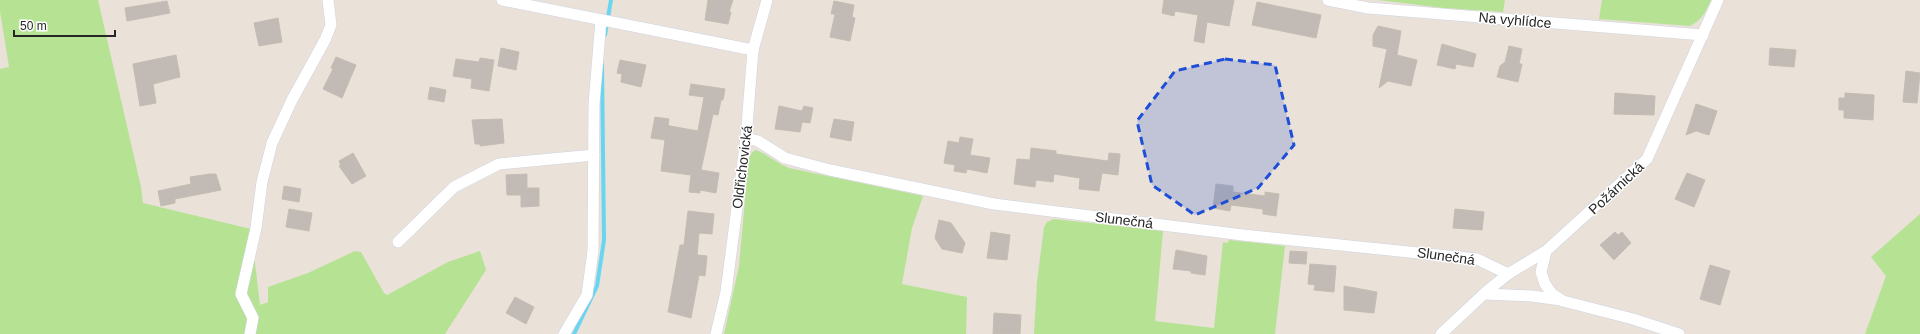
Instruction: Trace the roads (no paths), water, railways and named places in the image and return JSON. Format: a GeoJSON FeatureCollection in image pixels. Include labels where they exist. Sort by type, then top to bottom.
{"type":"FeatureCollection","features":[{"type":"Feature","properties":{"kind":"street"},"geometry":{"type":"LineString","coordinates":[[250,334],[253,318],[241,294],[256,228],[262,182],[272,143],[292,100],[319,53],[331,25],[328,0]]}},
{"type":"Feature","properties":{"kind":"street"},"geometry":{"type":"LineString","coordinates":[[502,0],[753,50]]}},
{"type":"Feature","properties":{"kind":"street","name":"Oldřichovická"},"geometry":{"type":"LineString","coordinates":[[716,334],[726,292],[746,138],[753,50],[767,0]]}},
{"type":"Feature","properties":{"kind":"street","name":"Na vyhlídce"},"geometry":{"type":"LineString","coordinates":[[1328,0],[1368,8],[1702,35]]}},
{"type":"Feature","properties":{"kind":"street","name":"Požárnická"},"geometry":{"type":"LineString","coordinates":[[1485,294],[1508,274],[1546,251],[1647,159],[1718,0]]}},
{"type":"Feature","properties":{"kind":"street"},"geometry":{"type":"LineString","coordinates":[[564,334],[587,295],[593,251],[594,104],[601,20]]}},
{"type":"Feature","properties":{"kind":"street","name":"Slunečná"},"geometry":{"type":"LineString","coordinates":[[746,138],[758,141],[785,158],[830,170],[994,204],[1243,235],[1477,259],[1508,274]]}},
{"type":"Feature","properties":{"kind":"street"},"geometry":{"type":"LineString","coordinates":[[398,242],[454,187],[499,164],[594,156]]}},
{"type":"Feature","properties":{"kind":"street"},"geometry":{"type":"LineString","coordinates":[[1546,251],[1541,272],[1545,284],[1552,294],[1563,301]]}},
{"type":"Feature","properties":{"kind":"street"},"geometry":{"type":"LineString","coordinates":[[1441,334],[1485,294],[1532,296],[1563,301],[1633,319],[1679,334]]}},
{"type":"Feature","properties":{"kind":"waterway"},"geometry":{"type":"LineString","coordinates":[[605,35],[611,0]]}},
{"type":"Feature","properties":{"kind":"waterway"},"geometry":{"type":"LineString","coordinates":[[574,334],[597,286],[604,240],[602,64]]}}]}
